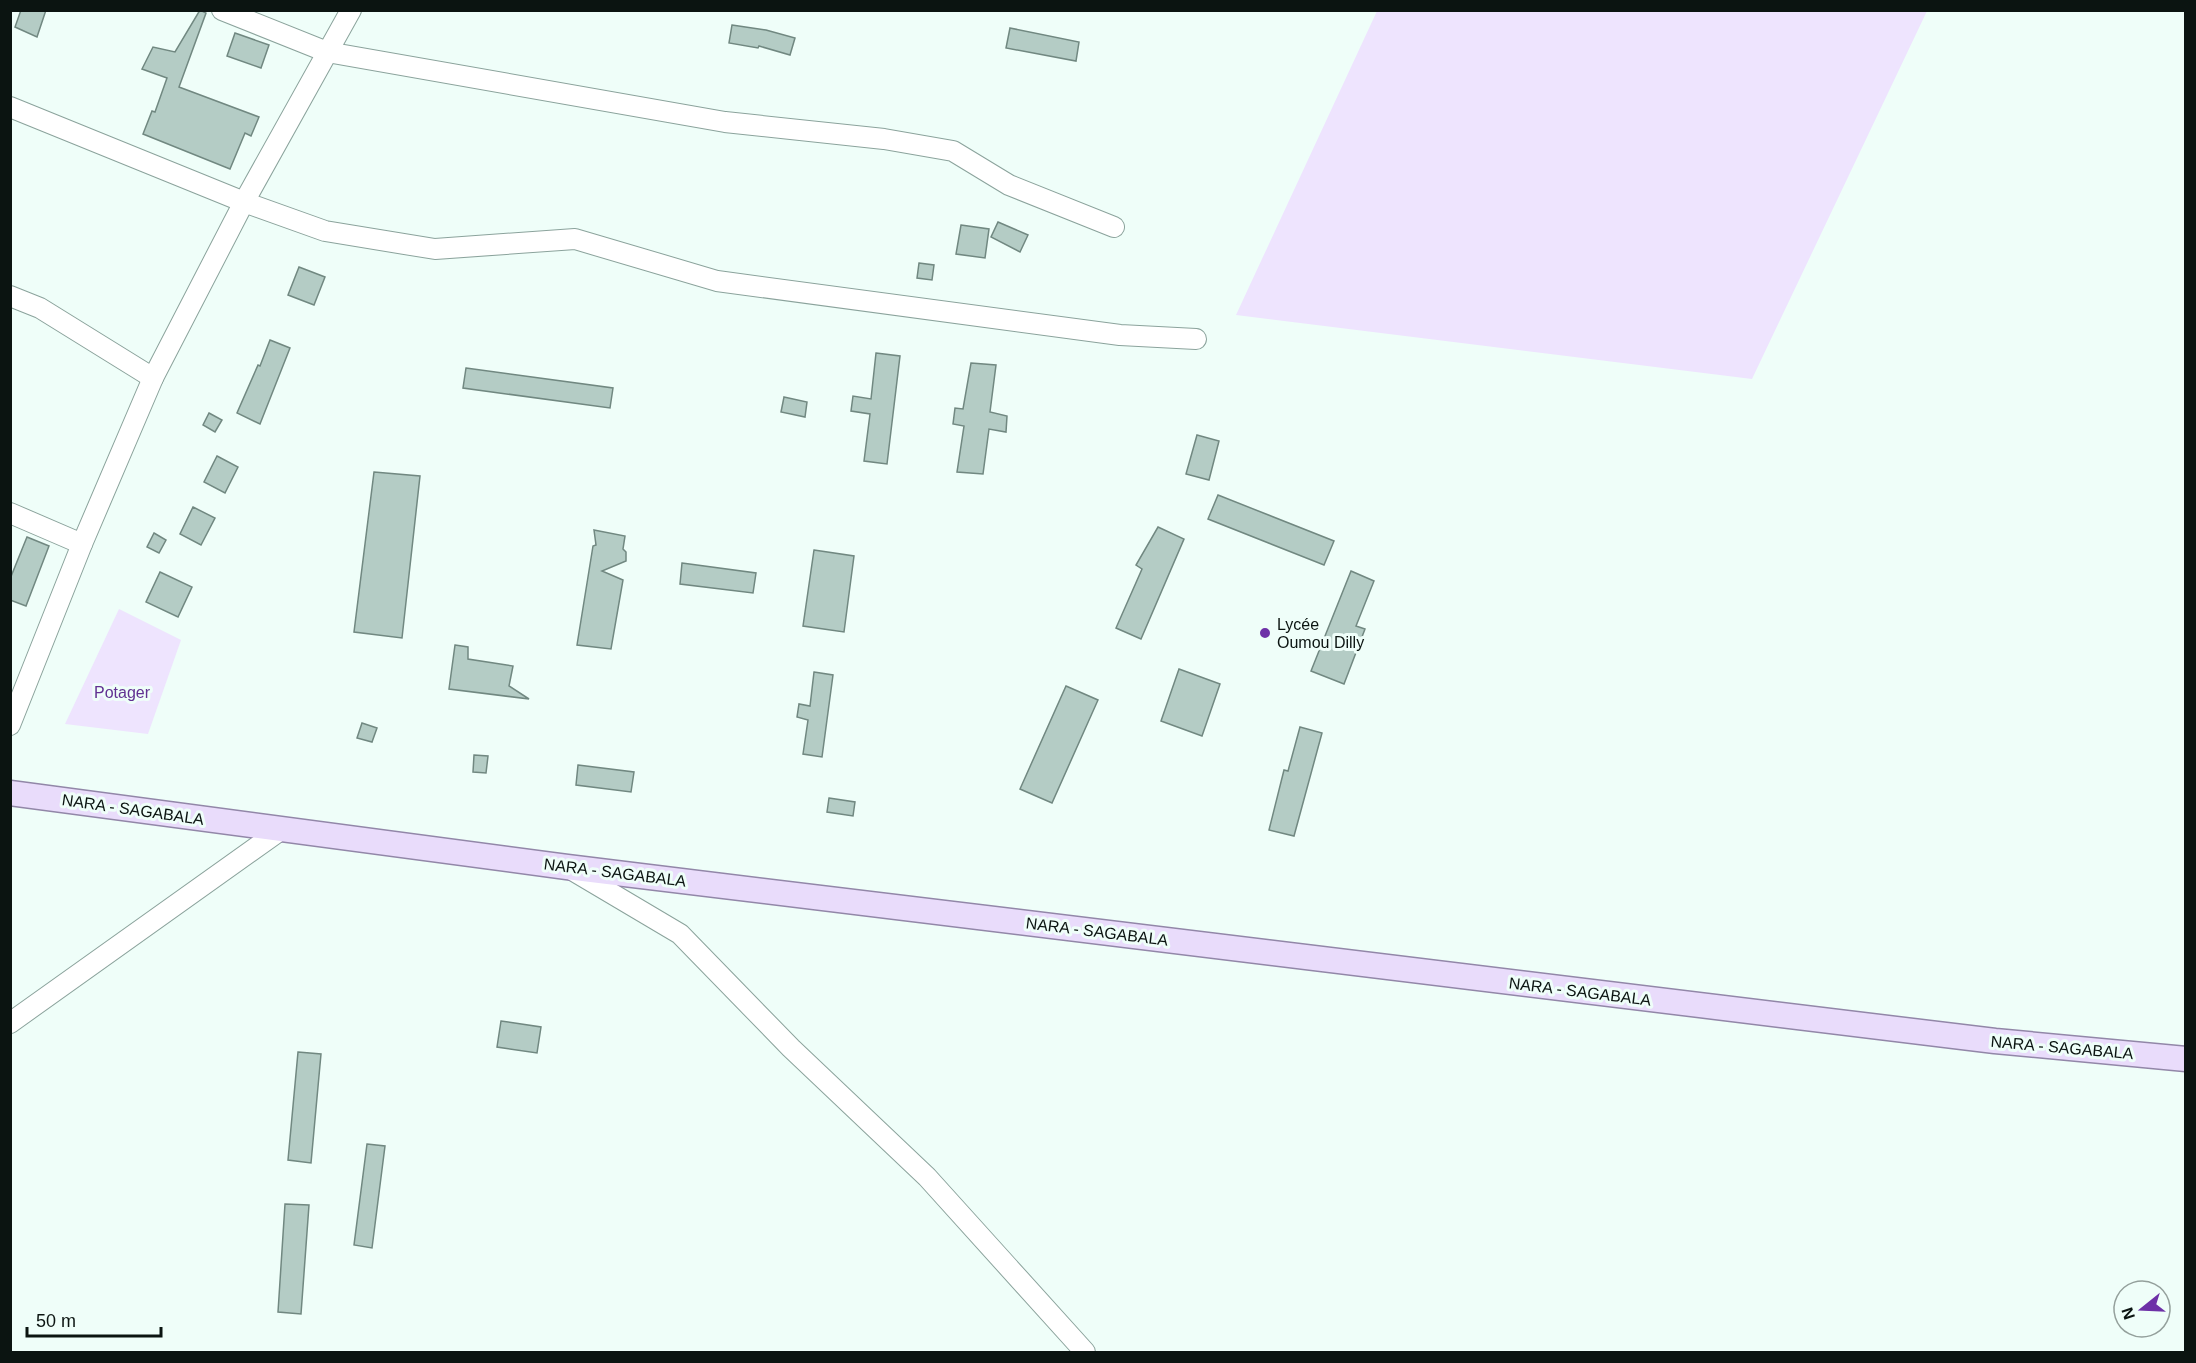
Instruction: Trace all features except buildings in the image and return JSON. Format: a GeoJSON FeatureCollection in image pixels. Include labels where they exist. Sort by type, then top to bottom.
{"type":"FeatureCollection","features":[{"type":"Feature","properties":{"kind":"main road","name":"NARA - SAGABALA"},"geometry":{"type":"LineString","coordinates":[[10,793],[567,867],[1995,1041],[2186,1059]]}},
{"type":"Feature","properties":{"kind":"street"},"geometry":{"type":"LineString","coordinates":[[222,10],[327,52],[714,120],[884,139],[954,151],[1009,185],[1114,227]]}},
{"type":"Feature","properties":{"kind":"street"},"geometry":{"type":"LineString","coordinates":[[10,725],[82,544],[153,378],[244,202],[351,10]]}},
{"type":"Feature","properties":{"kind":"street"},"geometry":{"type":"LineString","coordinates":[[10,107],[244,202],[325,231],[435,249],[575,239],[717,281],[1120,335],[1196,339]]}},
{"type":"Feature","properties":{"kind":"street"},"geometry":{"type":"LineString","coordinates":[[10,296],[40,308],[153,378]]}},
{"type":"Feature","properties":{"kind":"street"},"geometry":{"type":"LineString","coordinates":[[10,513],[82,544]]}},
{"type":"Feature","properties":{"kind":"street"},"geometry":{"type":"LineString","coordinates":[[10,1023],[282,829]]}},
{"type":"Feature","properties":{"kind":"street"},"geometry":{"type":"LineString","coordinates":[[567,867],[680,934],[791,1047],[927,1177],[1085,1353]]}},
{"type":"Feature","properties":{"kind":"green space"},"geometry":{"type":"Polygon","coordinates":[[[1377,10],[1927,11],[1752,379],[1236,315],[1377,10]]]}},
{"type":"Feature","properties":{"kind":"green space","name":"Potager"},"geometry":{"type":"Polygon","coordinates":[[[119,609],[181,640],[148,734],[65,724],[119,609]]]}},
{"type":"Feature","properties":{"kind":"place","name":"Lycée Oumou Dilly"},"geometry":{"type":"Point","coordinates":[1265,633]}}]}
